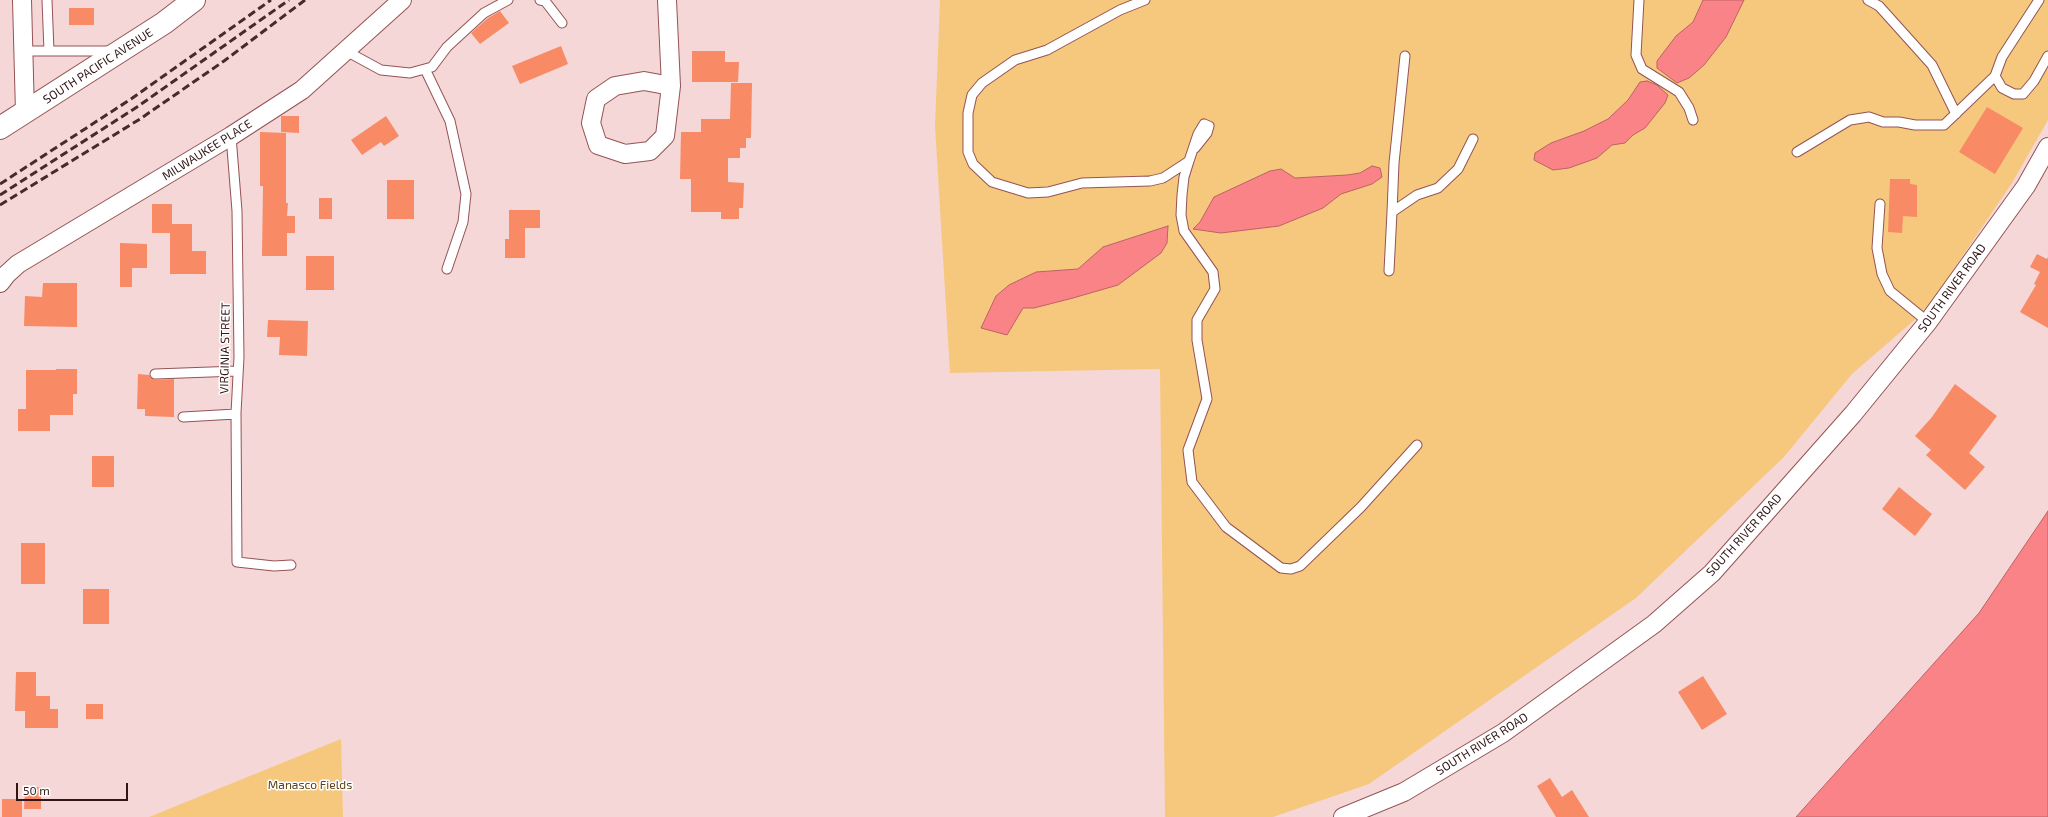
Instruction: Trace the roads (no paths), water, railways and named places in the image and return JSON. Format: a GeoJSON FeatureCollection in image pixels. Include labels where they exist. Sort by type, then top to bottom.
{"type":"FeatureCollection","features":[{"type":"Feature","properties":{"kind":"street"},"geometry":{"type":"LineString","coordinates":[[22,0],[25,113]]}},
{"type":"Feature","properties":{"kind":"street","name":"SOUTH PACIFIC AVENUE"},"geometry":{"type":"LineString","coordinates":[[0,128],[121,51],[194,0]]}},
{"type":"Feature","properties":{"kind":"street","name":"MILWAUKEE PLACE"},"geometry":{"type":"LineString","coordinates":[[0,283],[18,264],[230,136],[302,90],[402,0]]}},
{"type":"Feature","properties":{"kind":"street"},"geometry":{"type":"LineString","coordinates":[[667,0],[671,86],[665,136],[650,151],[625,154],[598,145],[591,123],[596,99],[615,86],[644,81],[671,86]]}},
{"type":"Feature","properties":{"kind":"street","name":"SOUTH RIVER ROAD"},"geometry":{"type":"LineString","coordinates":[[1343,817],[1404,792],[1504,734],[1654,624],[1712,573],[1853,414],[1928,322],[2026,186],[2048,147]]}},
{"type":"Feature","properties":{"kind":"lane"},"geometry":{"type":"LineString","coordinates":[[47,0],[49,51]]}},
{"type":"Feature","properties":{"kind":"lane"},"geometry":{"type":"LineString","coordinates":[[346,51],[381,70],[410,73],[432,67],[447,47],[484,13],[508,0]]}},
{"type":"Feature","properties":{"kind":"lane"},"geometry":{"type":"LineString","coordinates":[[540,0],[545,1],[562,23]]}},
{"type":"Feature","properties":{"kind":"lane"},"geometry":{"type":"LineString","coordinates":[[1145,0],[1120,10],[1047,50],[1015,60],[982,83],[972,95],[968,113],[968,152],[973,164],[992,182],[1028,193],[1048,192],[1082,183],[1150,181],[1163,178],[1189,161]]}},
{"type":"Feature","properties":{"kind":"lane"},"geometry":{"type":"LineString","coordinates":[[1639,0],[1636,55],[1642,69],[1679,92],[1689,108],[1693,120]]}},
{"type":"Feature","properties":{"kind":"lane"},"geometry":{"type":"LineString","coordinates":[[1868,0],[1879,6],[1932,65],[1956,114]]}},
{"type":"Feature","properties":{"kind":"lane"},"geometry":{"type":"LineString","coordinates":[[1797,152],[1850,120],[1869,117],[1883,122],[1899,122],[1915,125],[1944,125],[1995,76],[2002,57],[2039,0]]}},
{"type":"Feature","properties":{"kind":"lane"},"geometry":{"type":"LineString","coordinates":[[24,51],[121,51]]}},
{"type":"Feature","properties":{"kind":"lane"},"geometry":{"type":"LineString","coordinates":[[1389,271],[1394,162],[1405,56]]}},
{"type":"Feature","properties":{"kind":"lane"},"geometry":{"type":"LineString","coordinates":[[1995,76],[2002,88],[2014,94],[2023,94],[2034,81],[2048,56]]}},
{"type":"Feature","properties":{"kind":"lane"},"geometry":{"type":"LineString","coordinates":[[425,69],[450,121],[466,194],[463,222],[447,269]]}},
{"type":"Feature","properties":{"kind":"lane","name":"VIRGINIA STREET"},"geometry":{"type":"LineString","coordinates":[[230,136],[236,211],[238,371],[236,414],[237,562],[274,566],[291,565]]}},
{"type":"Feature","properties":{"kind":"lane"},"geometry":{"type":"LineString","coordinates":[[1392,212],[1417,195],[1438,188],[1458,169],[1473,139]]}},
{"type":"Feature","properties":{"kind":"lane"},"geometry":{"type":"LineString","coordinates":[[1195,148],[1184,177],[1182,195],[1184,231],[1213,272],[1215,289],[1197,320],[1197,340],[1207,399],[1188,450],[1192,482],[1226,527],[1281,568],[1291,569],[1300,566],[1361,507],[1418,445]]}},
{"type":"Feature","properties":{"kind":"lane"},"geometry":{"type":"LineString","coordinates":[[1880,204],[1877,248],[1882,274],[1890,291],[1928,322]]}},
{"type":"Feature","properties":{"kind":"lane"},"geometry":{"type":"LineString","coordinates":[[155,374],[238,371]]}},
{"type":"Feature","properties":{"kind":"lane"},"geometry":{"type":"LineString","coordinates":[[182,417],[236,414]]}},
{"type":"Feature","properties":{"kind":"railway"},"geometry":{"type":"LineString","coordinates":[[0,184],[131,99],[271,0]]}},
{"type":"Feature","properties":{"kind":"railway"},"geometry":{"type":"LineString","coordinates":[[0,195],[137,107],[289,0]]}},
{"type":"Feature","properties":{"kind":"railway"},"geometry":{"type":"LineString","coordinates":[[0,205],[140,119],[224,61],[305,0]]}},
{"type":"Feature","properties":{"kind":"park label","name":"Manasco Fields"},"geometry":{"type":"Point","coordinates":[310,785]}}]}
